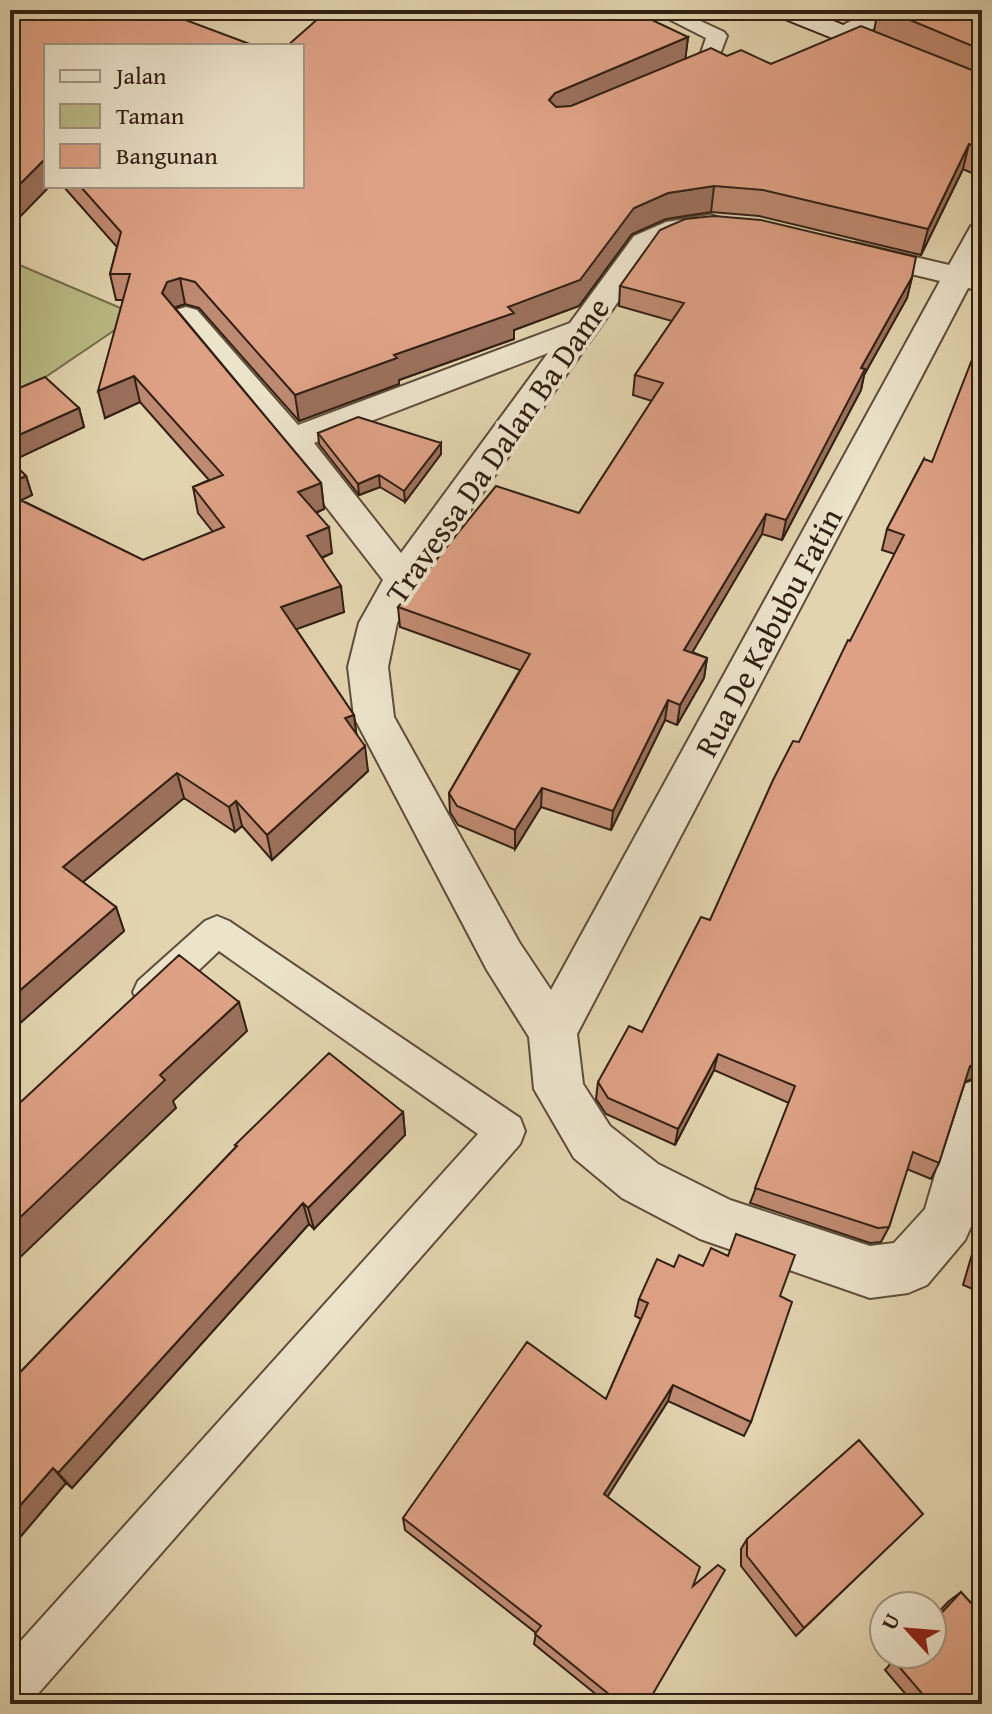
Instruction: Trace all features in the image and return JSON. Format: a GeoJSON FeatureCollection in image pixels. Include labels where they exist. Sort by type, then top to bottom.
{"type":"FeatureCollection","features":[{"type":"Feature","properties":{"kind":"street"},"geometry":{"type":"LineString","coordinates":[[784,10],[982,90]]}},
{"type":"Feature","properties":{"kind":"street"},"geometry":{"type":"LineString","coordinates":[[845,34],[890,10]]}},
{"type":"Feature","properties":{"kind":"street","name":"Travessa Da Dalan Ba Dame"},"geometry":{"type":"LineString","coordinates":[[743,227],[711,224],[676,228],[645,242],[402,579],[378,623],[368,667],[374,717],[503,956],[553,1033],[559,1089],[592,1142],[640,1181],[718,1221],[870,1272],[908,1267],[947,1222],[982,1100]]}},
{"type":"Feature","properties":{"kind":"street","name":"Rua De Kabubu Fatin"},"geometry":{"type":"LineString","coordinates":[[553,1033],[970,279],[982,232]]}},
{"type":"Feature","properties":{"kind":"street"},"geometry":{"type":"LineString","coordinates":[[820,243],[970,279]]}},
{"type":"Feature","properties":{"kind":"street"},"geometry":{"type":"LineString","coordinates":[[186,317],[292,439],[402,579]]}},
{"type":"Feature","properties":{"kind":"street"},"geometry":{"type":"LineString","coordinates":[[292,439],[580,330]]}},
{"type":"Feature","properties":{"kind":"lane"},"geometry":{"type":"LineString","coordinates":[[24,11],[145,13],[152,10]]}},
{"type":"Feature","properties":{"kind":"lane"},"geometry":{"type":"LineString","coordinates":[[661,10],[717,36],[708,63],[664,81]]}},
{"type":"Feature","properties":{"kind":"lane"},"geometry":{"type":"LineString","coordinates":[[10,1689],[506,1131],[217,931],[125,1017]]}},
{"type":"Feature","properties":{"kind":"green space"},"geometry":{"type":"Polygon","coordinates":[[[10,261],[137,315],[10,401],[10,261]]]}},
{"type":"Feature","properties":{"kind":"building"},"geometry":{"type":"Polygon","coordinates":[[[10,10],[27,10],[51,20],[63,10],[159,10],[250,44],[44,44],[44,160],[10,194],[10,10]]]}},
{"type":"Feature","properties":{"kind":"building"},"geometry":{"type":"Polygon","coordinates":[[[328,10],[631,10],[688,37],[555,93],[549,100],[556,107],[571,106],[711,48],[727,56],[741,50],[771,64],[861,26],[982,74],[982,149],[969,144],[928,229],[763,190],[714,186],[668,193],[634,208],[580,280],[508,307],[514,313],[394,355],[397,358],[295,395],[195,282],[180,278],[167,282],[162,293],[321,483],[298,492],[329,527],[307,536],[341,586],[281,607],[354,715],[345,718],[365,746],[267,835],[236,801],[229,807],[177,773],[63,867],[116,907],[10,999],[10,495],[143,560],[224,527],[193,487],[223,475],[134,376],[98,391],[130,274],[110,274],[121,232],[82,188],[304,188],[304,44],[289,44],[328,10]]]}},
{"type":"Feature","properties":{"kind":"building"},"geometry":{"type":"Polygon","coordinates":[[[886,10],[982,10],[982,50],[886,10]]]}},
{"type":"Feature","properties":{"kind":"building"},"geometry":{"type":"Polygon","coordinates":[[[714,216],[761,220],[916,257],[912,277],[861,368],[865,369],[786,520],[766,514],[684,650],[707,658],[680,705],[668,700],[613,811],[542,788],[515,830],[457,806],[449,793],[530,654],[398,607],[496,486],[579,513],[663,383],[635,375],[684,303],[620,286],[660,230],[685,219],[714,216]]]}},
{"type":"Feature","properties":{"kind":"building"},"geometry":{"type":"Polygon","coordinates":[[[982,334],[982,1062],[970,1066],[939,1163],[913,1152],[889,1227],[878,1228],[755,1188],[795,1086],[718,1054],[678,1129],[608,1098],[598,1082],[629,1026],[642,1032],[701,917],[710,920],[773,780],[793,741],[799,742],[848,640],[904,535],[887,529],[924,459],[932,462],[982,334]]]}},
{"type":"Feature","properties":{"kind":"building"},"geometry":{"type":"Polygon","coordinates":[[[45,377],[79,408],[10,439],[10,392],[45,377]]]}},
{"type":"Feature","properties":{"kind":"building"},"geometry":{"type":"Polygon","coordinates":[[[358,417],[441,443],[404,491],[379,475],[358,484],[318,433],[358,417]]]}},
{"type":"Feature","properties":{"kind":"building"},"geometry":{"type":"Polygon","coordinates":[[[10,460],[26,476],[10,483],[10,460]]]}},
{"type":"Feature","properties":{"kind":"building"},"geometry":{"type":"Polygon","coordinates":[[[179,955],[239,1002],[160,1075],[165,1080],[10,1227],[10,1112],[179,955]]]}},
{"type":"Feature","properties":{"kind":"building"},"geometry":{"type":"Polygon","coordinates":[[[329,1053],[403,1112],[308,1208],[303,1203],[58,1473],[53,1468],[10,1517],[10,1383],[235,1145],[329,1053]]]}},
{"type":"Feature","properties":{"kind":"building"},"geometry":{"type":"Polygon","coordinates":[[[736,1234],[795,1255],[780,1296],[792,1302],[751,1422],[673,1385],[604,1494],[700,1567],[693,1586],[718,1565],[725,1570],[647,1704],[621,1704],[535,1634],[541,1626],[403,1518],[527,1342],[606,1399],[648,1303],[639,1299],[657,1259],[674,1267],[679,1255],[703,1266],[711,1248],[728,1256],[736,1234]]]}},
{"type":"Feature","properties":{"kind":"building"},"geometry":{"type":"Polygon","coordinates":[[[982,1240],[982,1275],[973,1271],[982,1240]]]}},
{"type":"Feature","properties":{"kind":"building"},"geometry":{"type":"Polygon","coordinates":[[[859,1440],[923,1514],[804,1628],[747,1556],[747,1539],[859,1440]]]}},
{"type":"Feature","properties":{"kind":"building"},"geometry":{"type":"Polygon","coordinates":[[[961,1592],[982,1615],[982,1704],[931,1704],[902,1670],[948,1670],[948,1606],[961,1592]]]}}]}
